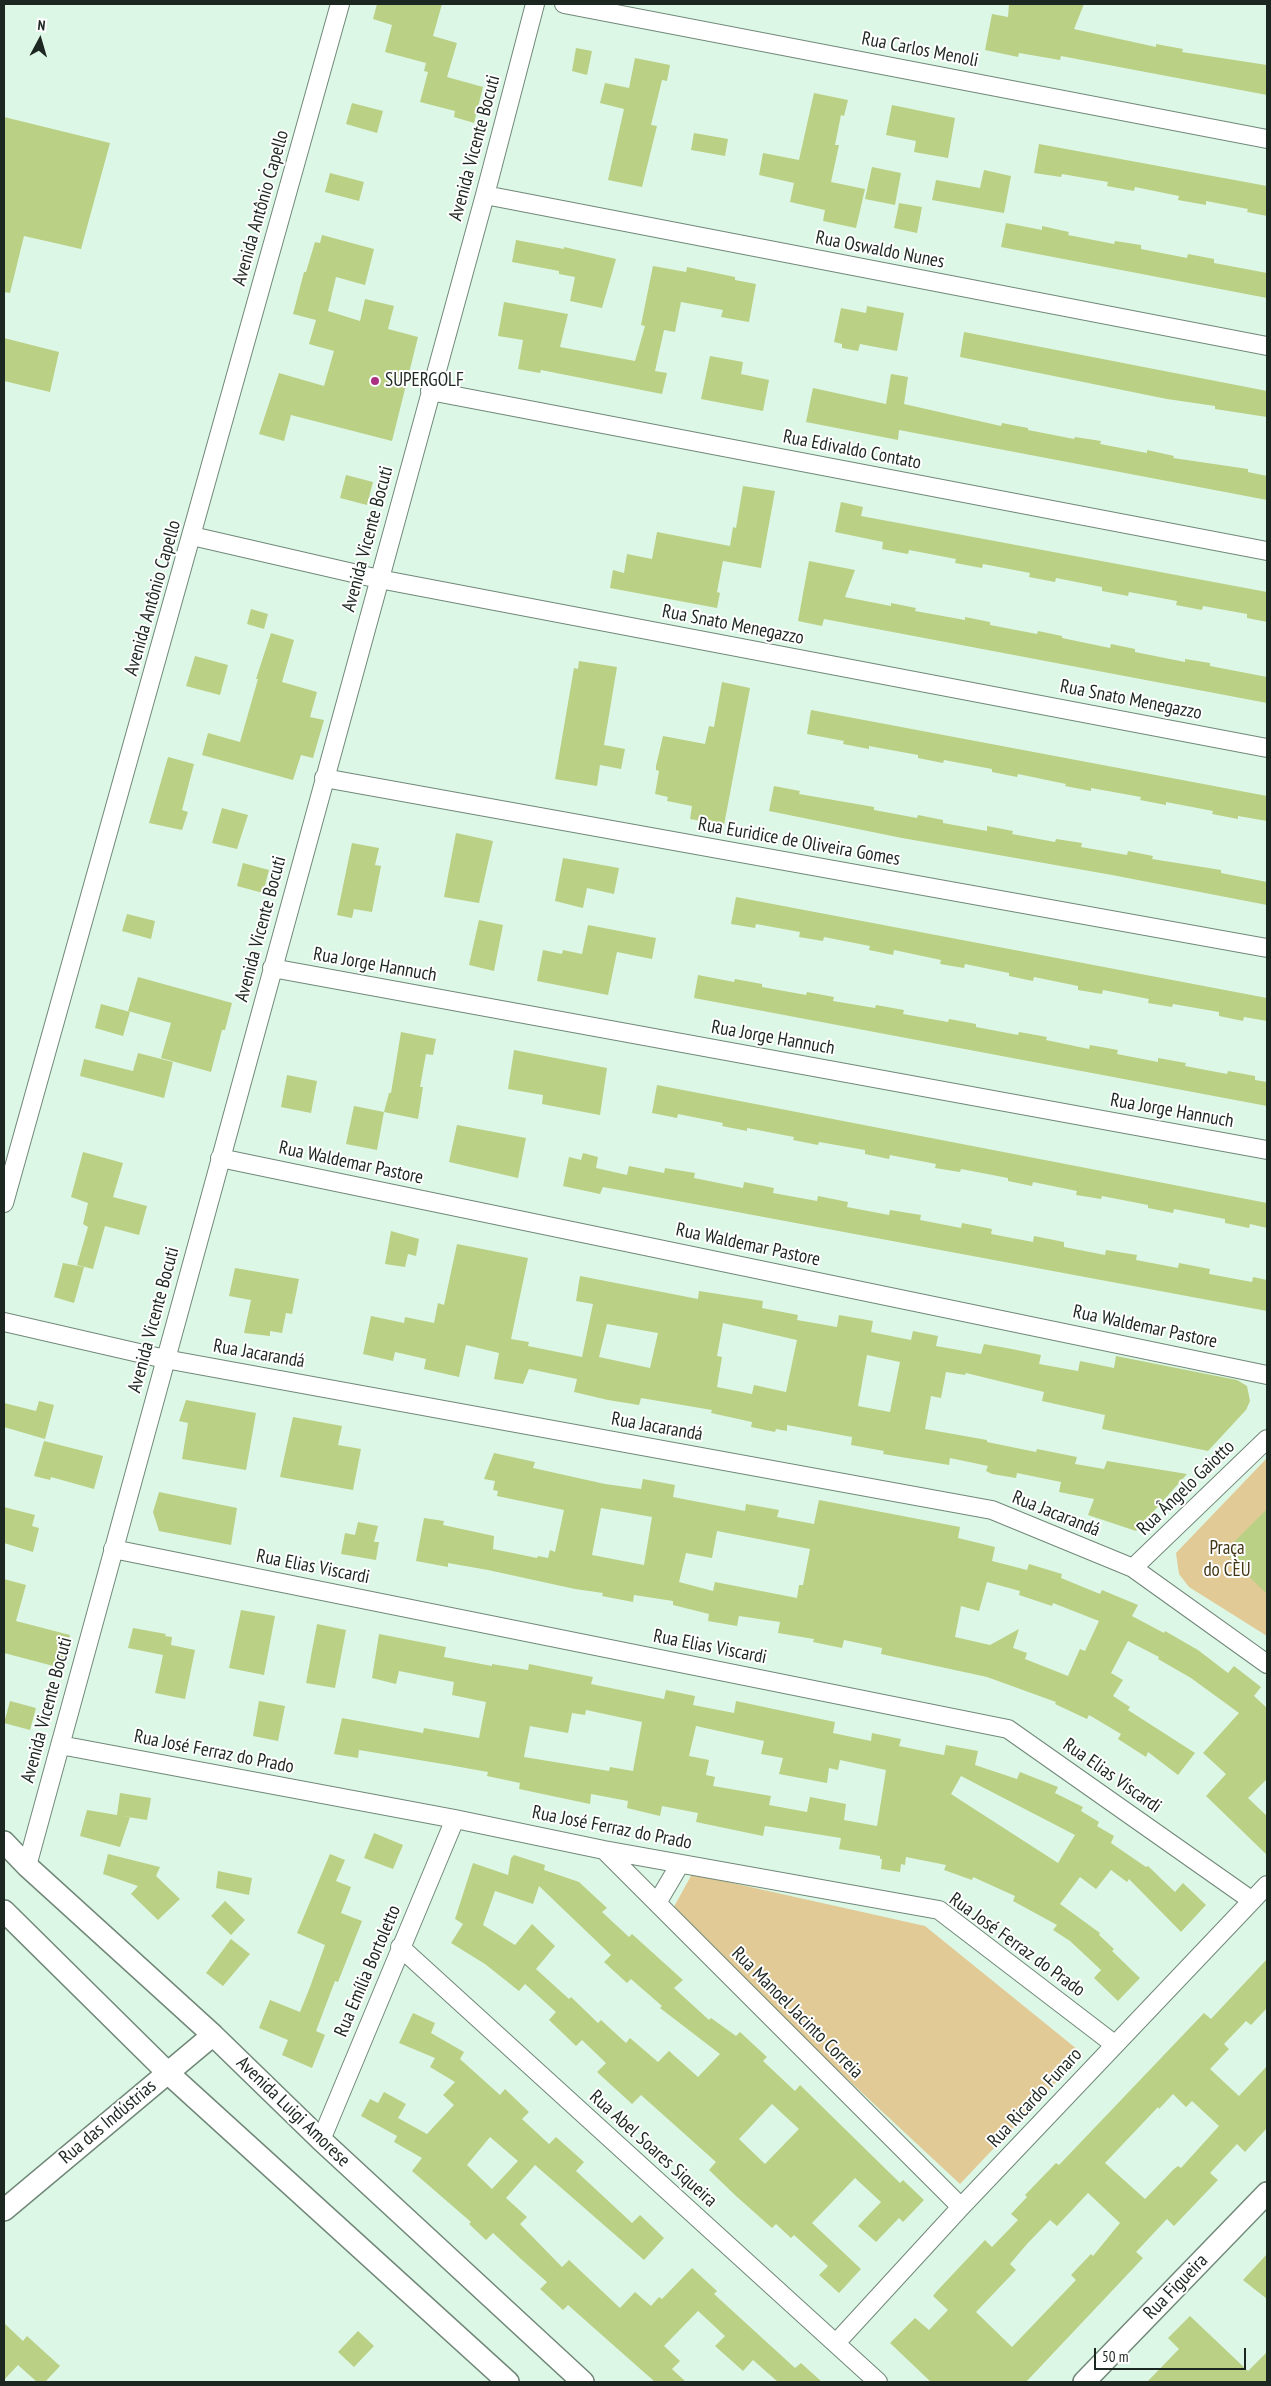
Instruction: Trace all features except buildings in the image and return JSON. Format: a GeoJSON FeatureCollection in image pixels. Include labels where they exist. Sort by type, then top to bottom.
{"type":"FeatureCollection","features":[{"type":"Feature","properties":{"kind":"street","name":"Avenida Antônio Capello"},"geometry":{"type":"LineString","coordinates":[[4,1203],[340,4]]}},
{"type":"Feature","properties":{"kind":"street","name":"Avenida Vicente Bocuti"},"geometry":{"type":"LineString","coordinates":[[27,1866],[536,4]]}},
{"type":"Feature","properties":{"kind":"street","name":"Rua Carlos Menoli"},"geometry":{"type":"LineString","coordinates":[[564,4],[1267,139]]}},
{"type":"Feature","properties":{"kind":"street","name":"Rua Oswaldo Nunes"},"geometry":{"type":"LineString","coordinates":[[485,195],[1267,346]]}},
{"type":"Feature","properties":{"kind":"street","name":"Rua Edivaldo Contato"},"geometry":{"type":"LineString","coordinates":[[430,391],[1267,551]]}},
{"type":"Feature","properties":{"kind":"street","name":"Rua Snato Menegazzo"},"geometry":{"type":"LineString","coordinates":[[192,536],[379,580],[1267,748]]}},
{"type":"Feature","properties":{"kind":"street","name":"Rua Euridice de Oliveira Gomes"},"geometry":{"type":"LineString","coordinates":[[324,778],[1267,948]]}},
{"type":"Feature","properties":{"kind":"street","name":"Rua Jorge Hannuch"},"geometry":{"type":"LineString","coordinates":[[272,968],[1267,1150]]}},
{"type":"Feature","properties":{"kind":"street","name":"Rua Waldemar Pastore"},"geometry":{"type":"LineString","coordinates":[[220,1158],[1267,1374]]}},
{"type":"Feature","properties":{"kind":"street","name":"Rua Jacarandá"},"geometry":{"type":"LineString","coordinates":[[4,1322],[165,1359],[992,1510],[1133,1568],[1267,1664]]}},
{"type":"Feature","properties":{"kind":"street","name":"Rua Ângelo Gaiotto"},"geometry":{"type":"LineString","coordinates":[[1133,1568],[1267,1438]]}},
{"type":"Feature","properties":{"kind":"street","name":"Rua Elias Viscardi"},"geometry":{"type":"LineString","coordinates":[[113,1549],[1008,1729],[1251,1900]]}},
{"type":"Feature","properties":{"kind":"street","name":"Rua José Ferraz do Prado"},"geometry":{"type":"LineString","coordinates":[[60,1745],[455,1819],[604,1850],[939,1910],[1114,2044]]}},
{"type":"Feature","properties":{"kind":"street","name":"Rua Emília Bortoletto"},"geometry":{"type":"LineString","coordinates":[[321,2140],[455,1819]]}},
{"type":"Feature","properties":{"kind":"street","name":"Avenida Luigi Amorese"},"geometry":{"type":"LineString","coordinates":[[4,1842],[27,1866],[213,2035],[574,2380]]}},
{"type":"Feature","properties":{"kind":"street","name":"Rua Manoel Jacinto Correia"},"geometry":{"type":"LineString","coordinates":[[604,1850],[960,2207]]}},
{"type":"Feature","properties":{"kind":"street"},"geometry":{"type":"LineString","coordinates":[[657,1903],[680,1864]]}},
{"type":"Feature","properties":{"kind":"street","name":"Rua Ricardo Funaro"},"geometry":{"type":"LineString","coordinates":[[836,2343],[960,2207],[1267,1884]]}},
{"type":"Feature","properties":{"kind":"street"},"geometry":{"type":"LineString","coordinates":[[4,1912],[168,2073],[508,2382]]}},
{"type":"Feature","properties":{"kind":"street","name":"Rua Abel Soares Siqueira"},"geometry":{"type":"LineString","coordinates":[[400,1947],[878,2382]]}},
{"type":"Feature","properties":{"kind":"street","name":"Rua das Indústrias"},"geometry":{"type":"LineString","coordinates":[[4,2210],[213,2035]]}},
{"type":"Feature","properties":{"kind":"street","name":"Rua Figueira"},"geometry":{"type":"LineString","coordinates":[[1084,2382],[1267,2193]]}},
{"type":"Feature","properties":{"kind":"green space","name":"Praça do CÈU"},"geometry":{"type":"Polygon","coordinates":[[[1267,1458],[1267,1636],[1189,1587],[1179,1574],[1176,1553],[1267,1458]]]}},
{"type":"Feature","properties":{"kind":"green space"},"geometry":{"type":"Polygon","coordinates":[[[692,1874],[925,1926],[1083,2054],[960,2184],[670,1914],[692,1874]]]}},
{"type":"Feature","properties":{"kind":"place","name":"SUPERGOLF"},"geometry":{"type":"Point","coordinates":[375,381]}}]}
